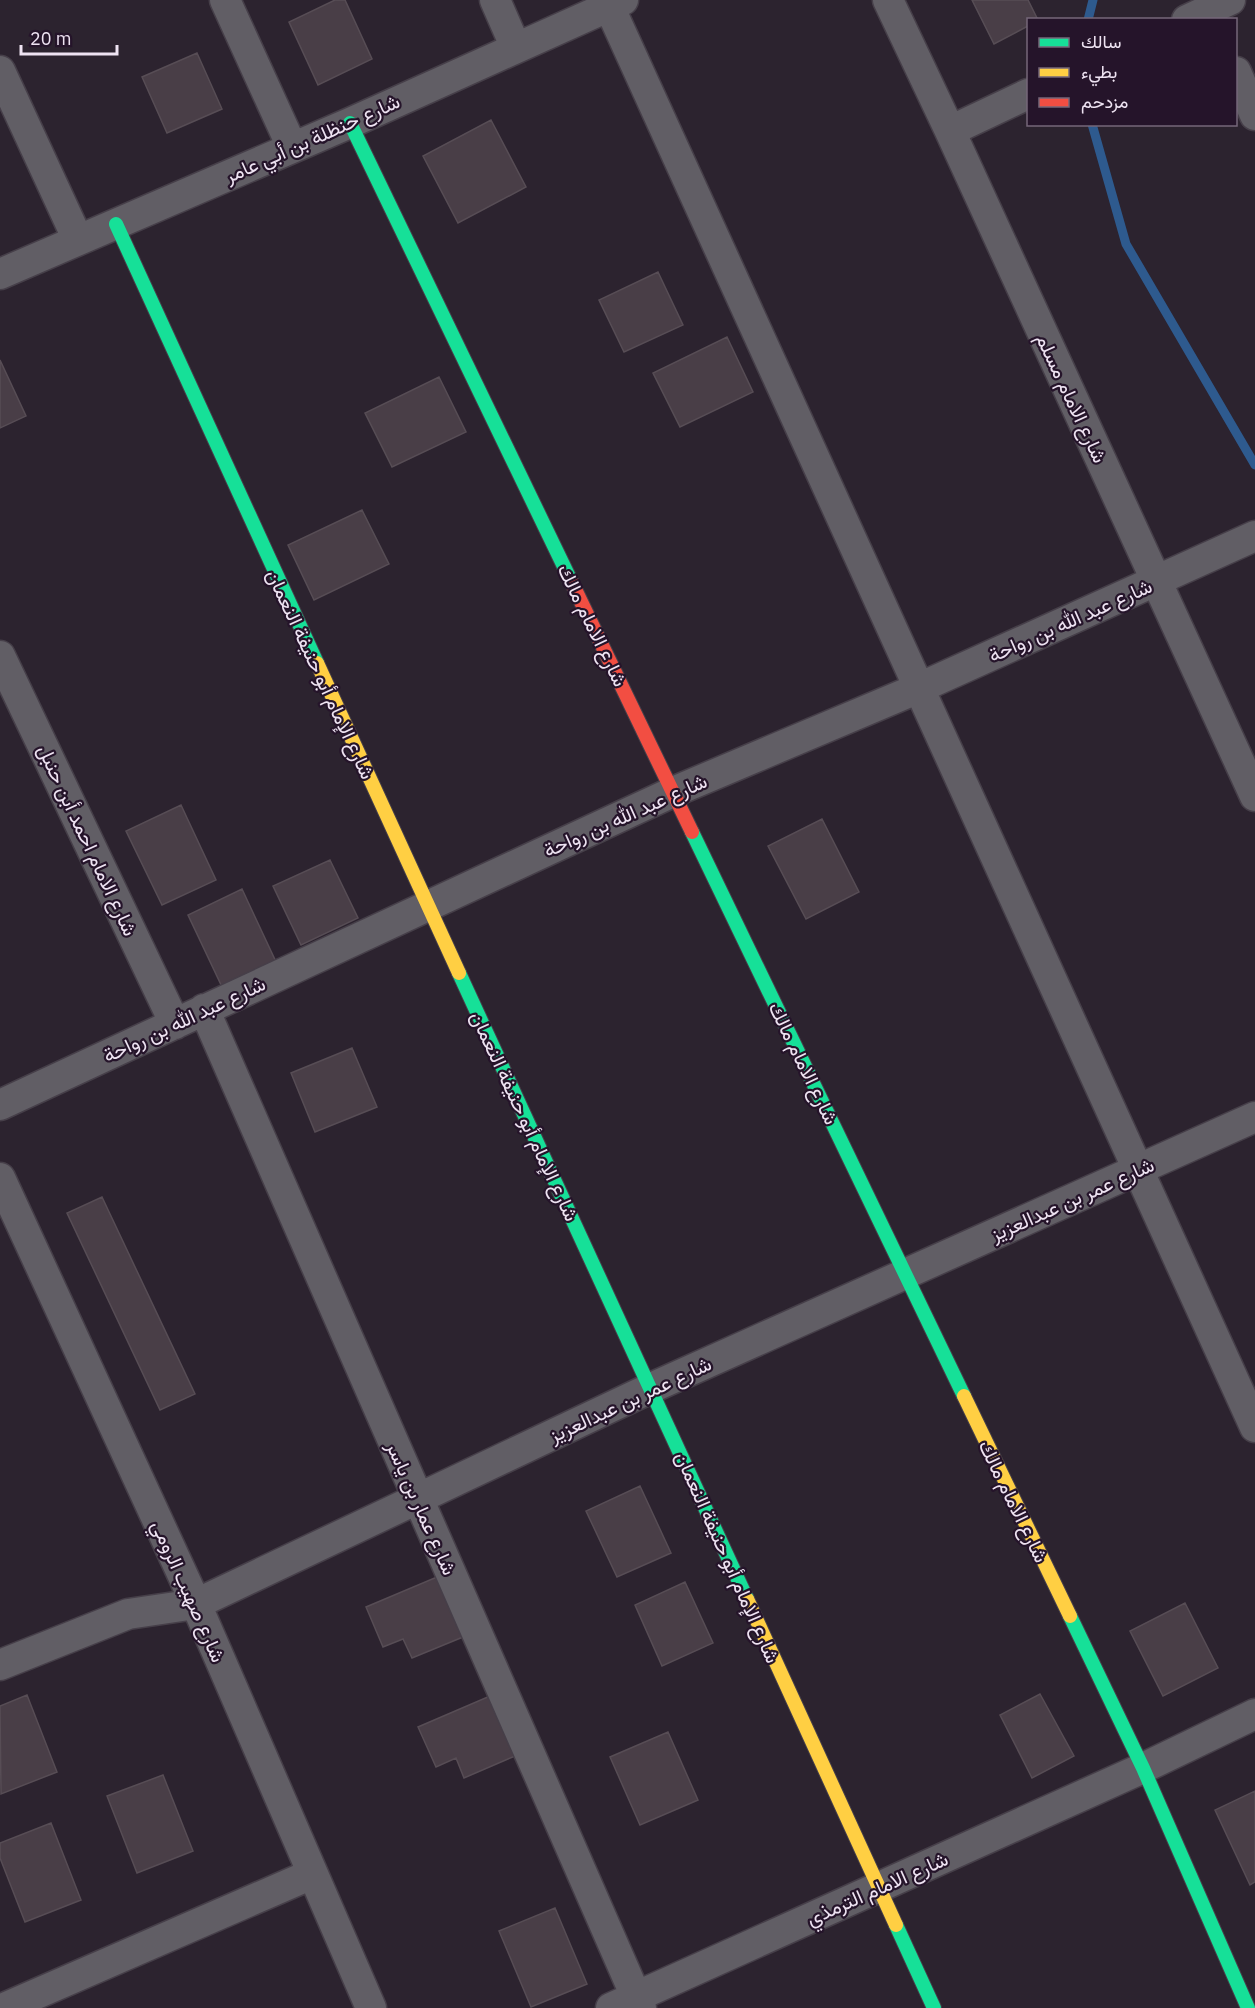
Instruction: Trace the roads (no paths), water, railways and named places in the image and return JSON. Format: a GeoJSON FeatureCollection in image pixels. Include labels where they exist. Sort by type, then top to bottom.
{"type":"FeatureCollection","features":[{"type":"Feature","properties":{"kind":"street"},"geometry":{"type":"LineString","coordinates":[[225,0],[292,147]]}},
{"type":"Feature","properties":{"kind":"street"},"geometry":{"type":"LineString","coordinates":[[495,0],[516,48]]}},
{"type":"Feature","properties":{"kind":"street","name":"شارع الامام مسلم"},"geometry":{"type":"LineString","coordinates":[[888,0],[1255,796]]}},
{"type":"Feature","properties":{"kind":"street"},"geometry":{"type":"LineString","coordinates":[[616,3],[919,688],[1255,1427]]}},
{"type":"Feature","properties":{"kind":"street","name":"شارع حنظلة بن أبي عامر"},"geometry":{"type":"LineString","coordinates":[[0,274],[350,123],[616,3]]}},
{"type":"Feature","properties":{"kind":"street"},"geometry":{"type":"LineString","coordinates":[[0,71],[78,240]]}},
{"type":"Feature","properties":{"kind":"street"},"geometry":{"type":"LineString","coordinates":[[1237,74],[1255,115]]}},
{"type":"Feature","properties":{"kind":"street"},"geometry":{"type":"LineString","coordinates":[[950,131],[1027,95]]}},
{"type":"Feature","properties":{"kind":"street","name":"شارع الامام مالك"},"geometry":{"type":"LineString","coordinates":[[350,123],[1143,1768],[1248,2008]]}},
{"type":"Feature","properties":{"kind":"street","name":"شارع الإمام أبو حنيفة النعمان"},"geometry":{"type":"LineString","coordinates":[[116,224],[426,905],[651,1388],[934,2008]]}},
{"type":"Feature","properties":{"kind":"street","name":"شارع عبد الله بن رواحة"},"geometry":{"type":"LineString","coordinates":[[0,1105],[673,792],[919,688],[1255,536]]}},
{"type":"Feature","properties":{"kind":"street","name":"شارع الامام احمد أبن حنبل"},"geometry":{"type":"LineString","coordinates":[[0,656],[176,1024]]}},
{"type":"Feature","properties":{"kind":"street","name":"شارع عمار بن ياسر"},"geometry":{"type":"LineString","coordinates":[[204,1009],[418,1499],[630,2004]]}},
{"type":"Feature","properties":{"kind":"street","name":"شارع عمر بن عبدالعزيز"},"geometry":{"type":"LineString","coordinates":[[0,1665],[128,1614],[196,1604],[651,1388],[1255,1117]]}},
{"type":"Feature","properties":{"kind":"street","name":"شارع صهيب الرومي"},"geometry":{"type":"LineString","coordinates":[[0,1178],[196,1604],[371,2008]]}},
{"type":"Feature","properties":{"kind":"street","name":"شارع الامام الترمذي"},"geometry":{"type":"LineString","coordinates":[[630,2004],[879,1887],[1143,1768],[1255,1714]]}},
{"type":"Feature","properties":{"kind":"street"},"geometry":{"type":"LineString","coordinates":[[4,2008],[312,1874]]}},
{"type":"Feature","properties":{"kind":"waterway"},"geometry":{"type":"LineString","coordinates":[[1088,18],[1093,0]]}},
{"type":"Feature","properties":{"kind":"waterway"},"geometry":{"type":"LineString","coordinates":[[1093,126],[1126,244],[1255,465]]}}]}
